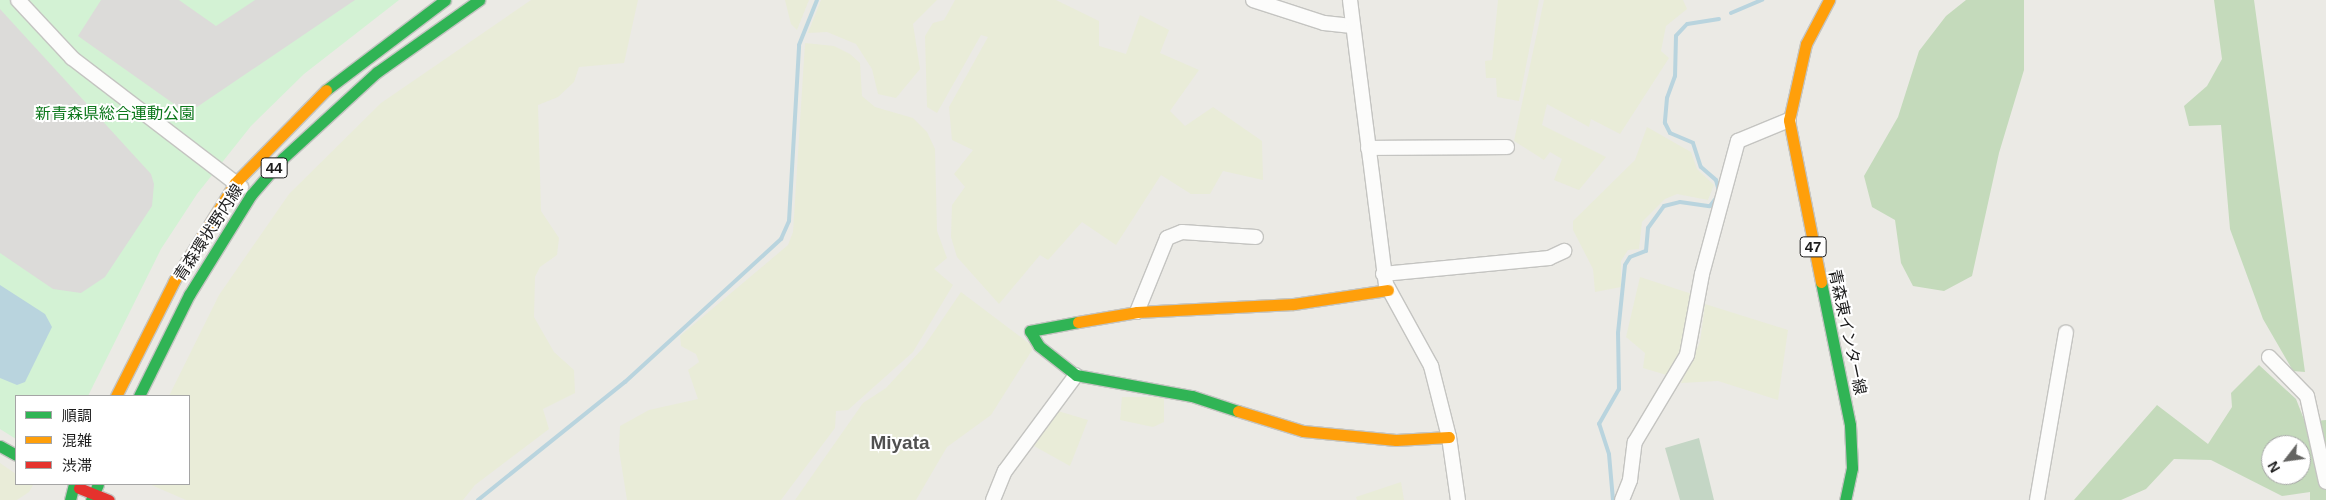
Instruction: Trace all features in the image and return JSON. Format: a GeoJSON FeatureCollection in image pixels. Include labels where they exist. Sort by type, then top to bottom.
{"type":"FeatureCollection","features":[{"type":"Feature","properties":{"kind":"main road","name":"青森環状野内線"},"geometry":{"type":"LineString","coordinates":[[117,395],[174,281],[235,183],[308,105],[366,56],[446,0]]}},
{"type":"Feature","properties":{"kind":"main road","name":"青森環状野内線"},"geometry":{"type":"LineString","coordinates":[[139,395],[188,295],[252,195],[326,115],[377,72],[479,0]]}},
{"type":"Feature","properties":{"kind":"main road","name":"青森東インター線"},"geometry":{"type":"LineString","coordinates":[[1830,0],[1806,44],[1789,120],[1850,425],[1852,468],[1846,500]]}},
{"type":"Feature","properties":{"kind":"main road"},"geometry":{"type":"LineString","coordinates":[[1388,290],[1294,304],[1137,312],[1030,331],[1039,346],[1076,375],[1192,396],[1302,431],[1396,440],[1449,437]]}},
{"type":"Feature","properties":{"kind":"main road"},"geometry":{"type":"LineString","coordinates":[[0,446],[15,454]]}},
{"type":"Feature","properties":{"kind":"main road"},"geometry":{"type":"LineString","coordinates":[[70,500],[73,485]]}},
{"type":"Feature","properties":{"kind":"main road"},"geometry":{"type":"LineString","coordinates":[[76,485],[109,500]]}},
{"type":"Feature","properties":{"kind":"street"},"geometry":{"type":"LineString","coordinates":[[18,0],[72,58],[252,195]]}},
{"type":"Feature","properties":{"kind":"street"},"geometry":{"type":"LineString","coordinates":[[1253,0],[1324,23],[1352,26]]}},
{"type":"Feature","properties":{"kind":"street"},"geometry":{"type":"LineString","coordinates":[[1350,0],[1384,274],[1388,290],[1424,350],[1449,437],[1458,500]]}},
{"type":"Feature","properties":{"kind":"street"},"geometry":{"type":"LineString","coordinates":[[1622,500],[1630,480],[1635,442],[1687,355],[1702,274],[1738,141],[1789,120]]}},
{"type":"Feature","properties":{"kind":"street"},"geometry":{"type":"LineString","coordinates":[[1368,148],[1506,146]]}},
{"type":"Feature","properties":{"kind":"street"},"geometry":{"type":"LineString","coordinates":[[1137,312],[1167,238],[1182,232],[1256,237]]}},
{"type":"Feature","properties":{"kind":"street"},"geometry":{"type":"LineString","coordinates":[[1384,274],[1549,258],[1564,251]]}},
{"type":"Feature","properties":{"kind":"street"},"geometry":{"type":"LineString","coordinates":[[2037,500],[2066,332]]}},
{"type":"Feature","properties":{"kind":"street"},"geometry":{"type":"LineString","coordinates":[[2270,357],[2307,396],[2326,482]]}},
{"type":"Feature","properties":{"kind":"street"},"geometry":{"type":"LineString","coordinates":[[993,500],[1004,471],[1076,375]]}},
{"type":"Feature","properties":{"kind":"green space","name":"新青森県総合運動公園"},"geometry":{"type":"Polygon","coordinates":[[[0,0],[399,0],[304,74],[251,126],[197,194],[161,249],[88,395],[15,395],[15,438],[0,429],[0,0]]]}},
{"type":"Feature","properties":{"kind":"green space"},"geometry":{"type":"Polygon","coordinates":[[[531,0],[638,0],[624,63],[579,67],[574,82],[558,97],[538,105],[541,211],[559,238],[557,255],[540,267],[535,277],[534,317],[554,352],[574,370],[575,393],[543,409],[549,429],[475,485],[463,500],[186,500],[151,485],[190,485],[190,395],[169,395],[219,295],[289,194],[381,103],[531,0]]]}},
{"type":"Feature","properties":{"kind":"green space"},"geometry":{"type":"Polygon","coordinates":[[[785,0],[809,0],[797,30],[791,24],[785,0]]]}},
{"type":"Feature","properties":{"kind":"green space"},"geometry":{"type":"Polygon","coordinates":[[[821,0],[937,0],[913,24],[920,69],[896,98],[878,94],[872,69],[856,44],[827,32],[808,33],[821,0]]]}},
{"type":"Feature","properties":{"kind":"green space"},"geometry":{"type":"Polygon","coordinates":[[[955,0],[1056,0],[1099,21],[1099,46],[1126,54],[1140,15],[1169,30],[1160,53],[1199,70],[1170,111],[1185,126],[1213,107],[1262,141],[1263,180],[1223,171],[1210,194],[1191,194],[1161,175],[1116,245],[1082,222],[1048,260],[1040,255],[999,304],[957,257],[951,237],[952,205],[965,187],[954,174],[973,150],[952,140],[949,107],[988,37],[981,35],[937,113],[927,107],[925,36],[933,23],[944,20],[955,0]]]}},
{"type":"Feature","properties":{"kind":"green space"},"geometry":{"type":"Polygon","coordinates":[[[1498,0],[1539,0],[1519,101],[1497,97],[1496,78],[1486,78],[1485,61],[1492,60],[1498,0]]]}},
{"type":"Feature","properties":{"kind":"green space"},"geometry":{"type":"Polygon","coordinates":[[[1544,0],[1683,0],[1687,9],[1666,26],[1661,51],[1669,58],[1620,134],[1591,119],[1589,127],[1547,104],[1542,125],[1606,157],[1579,190],[1554,180],[1562,159],[1550,152],[1544,160],[1514,141],[1544,0]]]}},
{"type":"Feature","properties":{"kind":"green space"},"geometry":{"type":"Polygon","coordinates":[[[1966,0],[2024,0],[2024,70],[1999,153],[1972,276],[1944,291],[1913,286],[1901,263],[1895,220],[1872,207],[1864,176],[1898,117],[1919,51],[1946,16],[1966,0]]]}},
{"type":"Feature","properties":{"kind":"green space"},"geometry":{"type":"Polygon","coordinates":[[[2214,0],[2254,0],[2305,372],[2293,371],[2263,319],[2230,229],[2221,125],[2189,126],[2184,106],[2207,86],[2222,59],[2214,0]]]}},
{"type":"Feature","properties":{"kind":"green space"},"geometry":{"type":"Polygon","coordinates":[[[805,43],[834,46],[850,54],[860,63],[862,96],[875,107],[913,118],[927,132],[935,149],[937,231],[947,258],[934,269],[953,285],[913,352],[848,410],[836,411],[835,428],[781,500],[627,500],[619,450],[620,426],[649,410],[698,399],[688,370],[699,362],[696,354],[681,346],[680,336],[788,245],[793,232],[805,43]]]}},
{"type":"Feature","properties":{"kind":"green space"},"geometry":{"type":"Polygon","coordinates":[[[1647,127],[1691,152],[1697,169],[1714,185],[1708,200],[1677,194],[1665,199],[1642,222],[1639,249],[1628,250],[1621,261],[1621,287],[1595,292],[1593,269],[1573,230],[1573,221],[1635,160],[1647,127]]]}},
{"type":"Feature","properties":{"kind":"green space"},"geometry":{"type":"Polygon","coordinates":[[[1640,277],[1692,294],[1681,349],[1670,376],[1643,368],[1645,353],[1626,337],[1640,277]]]}},
{"type":"Feature","properties":{"kind":"green space"},"geometry":{"type":"Polygon","coordinates":[[[961,292],[1034,347],[991,415],[947,447],[916,500],[795,500],[863,403],[886,388],[923,348],[961,292]]]}},
{"type":"Feature","properties":{"kind":"green space"},"geometry":{"type":"Polygon","coordinates":[[[1705,304],[1788,330],[1778,400],[1718,381],[1681,383],[1700,342],[1705,304]]]}},
{"type":"Feature","properties":{"kind":"green space"},"geometry":{"type":"Polygon","coordinates":[[[2259,365],[2296,399],[2305,422],[2326,420],[2326,500],[2310,500],[2310,492],[2282,496],[2211,460],[2174,459],[2146,489],[2121,500],[2074,500],[2157,405],[2208,444],[2232,407],[2231,393],[2259,365]]]}},
{"type":"Feature","properties":{"kind":"green space"},"geometry":{"type":"Polygon","coordinates":[[[1122,397],[1164,397],[1164,422],[1153,427],[1120,420],[1122,397]]]}},
{"type":"Feature","properties":{"kind":"green space"},"geometry":{"type":"Polygon","coordinates":[[[1058,411],[1088,420],[1070,466],[1034,446],[1058,411]]]}},
{"type":"Feature","properties":{"kind":"green space"},"geometry":{"type":"Polygon","coordinates":[[[1699,438],[1714,500],[1680,500],[1665,448],[1699,438]]]}},
{"type":"Feature","properties":{"kind":"green space"},"geometry":{"type":"Polygon","coordinates":[[[0,463],[15,473],[15,485],[33,485],[29,492],[17,500],[0,500],[0,463]]]}},
{"type":"Feature","properties":{"kind":"green space"},"geometry":{"type":"Polygon","coordinates":[[[1401,482],[1404,500],[1357,500],[1356,497],[1401,482]]]}},
{"type":"Feature","properties":{"kind":"shaded area"},"geometry":{"type":"Polygon","coordinates":[[[101,0],[179,0],[216,26],[255,0],[355,0],[197,107],[189,103],[184,111],[78,36],[101,0]]]}},
{"type":"Feature","properties":{"kind":"shaded area"},"geometry":{"type":"Polygon","coordinates":[[[0,9],[151,174],[154,184],[152,206],[105,277],[81,293],[53,289],[0,253],[0,9]]]}},
{"type":"Feature","properties":{"kind":"water"},"geometry":{"type":"Polygon","coordinates":[[[0,285],[45,314],[52,327],[25,382],[17,385],[0,378],[0,285]]]}},
{"type":"Feature","properties":{"kind":"waterway"},"geometry":{"type":"LineString","coordinates":[[478,500],[625,382],[781,239],[789,221],[799,45],[817,0]]}},
{"type":"Feature","properties":{"kind":"waterway"},"geometry":{"type":"LineString","coordinates":[[1731,13],[1762,0]]}},
{"type":"Feature","properties":{"kind":"waterway"},"geometry":{"type":"LineString","coordinates":[[1719,19],[1687,24],[1676,36],[1675,76],[1667,98],[1665,123],[1670,133],[1693,143],[1701,167],[1716,180],[1719,191]]}},
{"type":"Feature","properties":{"kind":"waterway"},"geometry":{"type":"LineString","coordinates":[[1613,500],[1609,454],[1599,424],[1619,389],[1618,333],[1625,265],[1630,257],[1646,251],[1648,228],[1664,206],[1680,202],[1710,206],[1717,197]]}},
{"type":"Feature","properties":{"kind":"traffic: fast"},"geometry":{"type":"LineString","coordinates":[[326,90],[445,0]]}},
{"type":"Feature","properties":{"kind":"traffic: fast"},"geometry":{"type":"LineString","coordinates":[[139,395],[189,295],[251,195],[283,158],[377,72],[479,0]]}},
{"type":"Feature","properties":{"kind":"traffic: fast"},"geometry":{"type":"LineString","coordinates":[[1821,282],[1850,425],[1852,468],[1845,500]]}},
{"type":"Feature","properties":{"kind":"traffic: fast"},"geometry":{"type":"LineString","coordinates":[[1078,322],[1030,331],[1039,346],[1076,375],[1192,396],[1238,411]]}},
{"type":"Feature","properties":{"kind":"traffic: fast"},"geometry":{"type":"LineString","coordinates":[[0,446],[15,454]]}},
{"type":"Feature","properties":{"kind":"traffic: fast"},"geometry":{"type":"LineString","coordinates":[[70,500],[74,485]]}},
{"type":"Feature","properties":{"kind":"traffic: fast"},"geometry":{"type":"LineString","coordinates":[[91,500],[98,485]]}},
{"type":"Feature","properties":{"kind":"traffic: slow"},"geometry":{"type":"LineString","coordinates":[[1821,282],[1789,120],[1806,44],[1829,0]]}},
{"type":"Feature","properties":{"kind":"traffic: slow"},"geometry":{"type":"LineString","coordinates":[[117,395],[174,281],[235,183],[326,90]]}},
{"type":"Feature","properties":{"kind":"traffic: slow"},"geometry":{"type":"LineString","coordinates":[[1078,322],[1137,312],[1294,304],[1388,290]]}},
{"type":"Feature","properties":{"kind":"traffic: slow"},"geometry":{"type":"LineString","coordinates":[[1238,411],[1303,431],[1396,440],[1449,437]]}},
{"type":"Feature","properties":{"kind":"traffic: jam"},"geometry":{"type":"LineString","coordinates":[[79,488],[109,500]]}},
{"type":"Feature","properties":{"kind":"district","name":"Miyata"},"geometry":{"type":"Point","coordinates":[900,443]}}]}
